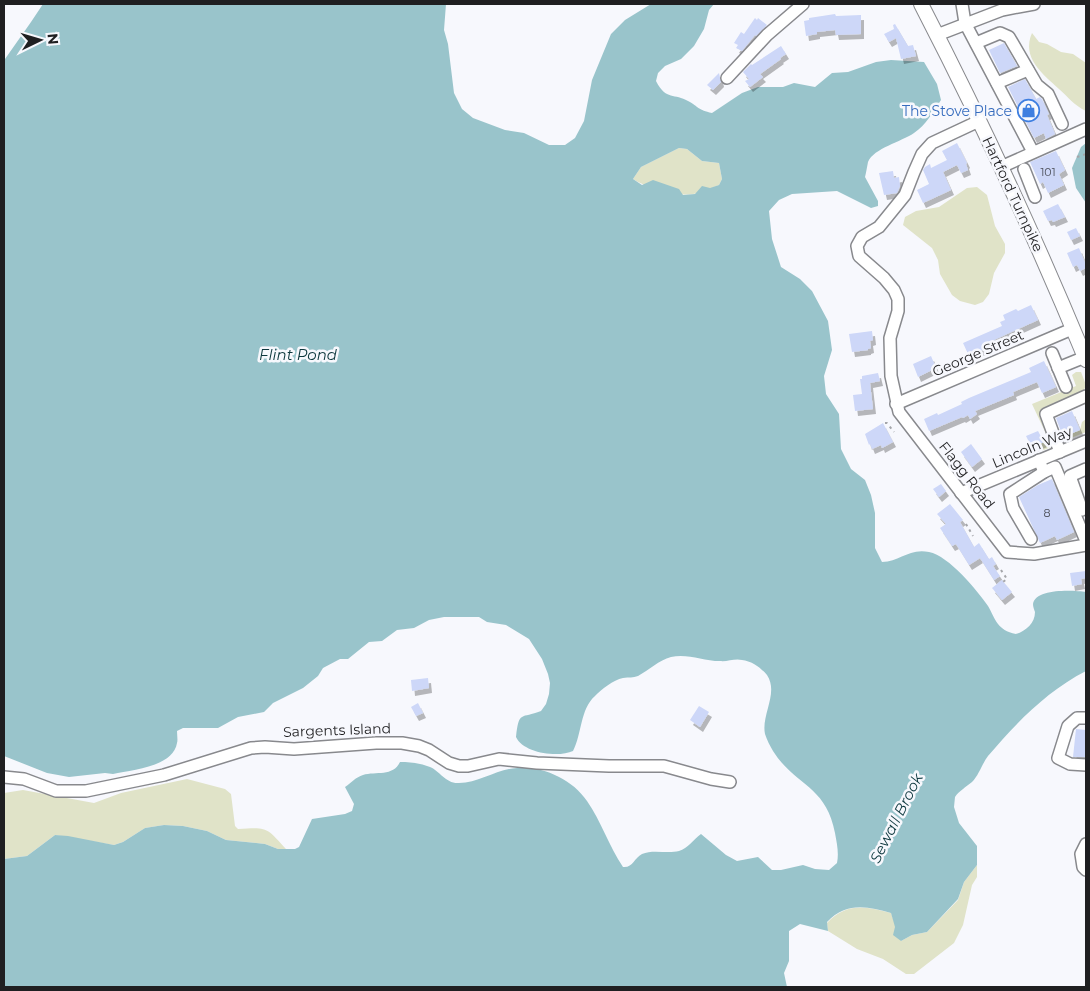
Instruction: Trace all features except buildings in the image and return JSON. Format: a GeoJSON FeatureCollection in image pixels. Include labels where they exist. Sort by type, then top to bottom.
{"type":"FeatureCollection","features":[{"type":"Feature","properties":{"kind":"main road","name":"Hartford Turnpike"},"geometry":{"type":"LineString","coordinates":[[921,4],[1012,190],[1085,356]]}},
{"type":"Feature","properties":{"kind":"street"},"geometry":{"type":"LineString","coordinates":[[727,78],[768,35],[803,4]]}},
{"type":"Feature","properties":{"kind":"street"},"geometry":{"type":"LineString","coordinates":[[962,4],[966,24],[1033,152]]}},
{"type":"Feature","properties":{"kind":"street"},"geometry":{"type":"LineString","coordinates":[[937,35],[1012,7],[1034,4]]}},
{"type":"Feature","properties":{"kind":"street"},"geometry":{"type":"LineString","coordinates":[[976,43],[1000,33],[1009,37],[1037,85],[1048,94],[1062,124]]}},
{"type":"Feature","properties":{"kind":"street"},"geometry":{"type":"LineString","coordinates":[[997,83],[1028,70]]}},
{"type":"Feature","properties":{"kind":"street","name":"Flagg Road"},"geometry":{"type":"LineString","coordinates":[[979,121],[932,143],[922,154],[905,195],[879,227],[862,236],[857,246],[859,256],[884,278],[894,290],[898,299],[898,311],[890,338],[891,376],[896,404],[899,412],[1007,552],[1030,554],[1086,545]]}},
{"type":"Feature","properties":{"kind":"street"},"geometry":{"type":"LineString","coordinates":[[1001,167],[1086,129]]}},
{"type":"Feature","properties":{"kind":"street"},"geometry":{"type":"LineString","coordinates":[[1024,169],[1035,197]]}},
{"type":"Feature","properties":{"kind":"street"},"geometry":{"type":"LineString","coordinates":[[1012,190],[1029,183]]}},
{"type":"Feature","properties":{"kind":"street","name":"George Street"},"geometry":{"type":"LineString","coordinates":[[896,404],[1072,329]]}},
{"type":"Feature","properties":{"kind":"street"},"geometry":{"type":"LineString","coordinates":[[1052,353],[1066,387]]}},
{"type":"Feature","properties":{"kind":"street"},"geometry":{"type":"LineString","coordinates":[[1058,368],[1085,356]]}},
{"type":"Feature","properties":{"kind":"street"},"geometry":{"type":"LineString","coordinates":[[1060,452],[1046,414],[1086,396]]}},
{"type":"Feature","properties":{"kind":"street","name":"Lincoln Way"},"geometry":{"type":"LineString","coordinates":[[961,493],[1086,441]]}},
{"type":"Feature","properties":{"kind":"street"},"geometry":{"type":"LineString","coordinates":[[1039,460],[1044,472]]}},
{"type":"Feature","properties":{"kind":"street"},"geometry":{"type":"LineString","coordinates":[[1031,539],[1013,508],[1010,494],[1055,467],[1086,541]]}},
{"type":"Feature","properties":{"kind":"street"},"geometry":{"type":"LineString","coordinates":[[1082,510],[1070,476],[1086,469]]}},
{"type":"Feature","properties":{"kind":"street"},"geometry":{"type":"LineString","coordinates":[[1086,718],[1077,718],[1068,726],[1058,758],[1070,764],[1086,765]]}},
{"type":"Feature","properties":{"kind":"street","name":"Sargents Island"},"geometry":{"type":"LineString","coordinates":[[4,777],[24,779],[56,791],[86,791],[164,775],[251,748],[402,743],[420,746],[449,763],[459,766],[468,766],[499,759],[604,766],[664,766],[711,779],[730,782]]}},
{"type":"Feature","properties":{"kind":"street"},"geometry":{"type":"LineString","coordinates":[[1086,844],[1081,854],[1083,866],[1086,870]]}},
{"type":"Feature","properties":{"kind":"path"},"geometry":{"type":"LineString","coordinates":[[1077,157],[1086,154]]}},
{"type":"Feature","properties":{"kind":"path"},"geometry":{"type":"LineString","coordinates":[[885,423],[887,422],[894,432]]}},
{"type":"Feature","properties":{"kind":"path"},"geometry":{"type":"LineString","coordinates":[[946,472],[964,458]]}},
{"type":"Feature","properties":{"kind":"path"},"geometry":{"type":"LineString","coordinates":[[966,524],[973,536]]}},
{"type":"Feature","properties":{"kind":"path"},"geometry":{"type":"LineString","coordinates":[[1001,570],[1007,579],[1003,582]]}},
{"type":"Feature","properties":{"kind":"green space"},"geometry":{"type":"Polygon","coordinates":[[[1032,33],[1039,42],[1061,52],[1073,54],[1086,63],[1086,111],[1078,107],[1035,65],[1029,50],[1032,33]]]}},
{"type":"Feature","properties":{"kind":"green space"},"geometry":{"type":"Polygon","coordinates":[[[679,148],[687,149],[702,161],[719,163],[722,179],[719,185],[703,192],[686,195],[670,193],[633,179],[641,167],[679,148]]]}},
{"type":"Feature","properties":{"kind":"green space"},"geometry":{"type":"Polygon","coordinates":[[[977,187],[987,195],[995,226],[1005,244],[1005,253],[994,273],[989,294],[983,302],[975,305],[960,301],[952,295],[940,274],[938,260],[932,248],[903,225],[905,217],[916,211],[939,207],[967,188],[977,187]]]}},
{"type":"Feature","properties":{"kind":"green space"},"geometry":{"type":"Polygon","coordinates":[[[1076,372],[1081,372],[1086,385],[1084,390],[1041,409],[1054,446],[1041,451],[1039,444],[1048,438],[1032,404],[1076,386],[1072,375],[1076,372]]]}},
{"type":"Feature","properties":{"kind":"green space"},"geometry":{"type":"Polygon","coordinates":[[[1086,419],[1086,432],[1061,442],[1059,439],[1080,430],[1082,422],[1086,419]]]}},
{"type":"Feature","properties":{"kind":"green space"},"geometry":{"type":"Polygon","coordinates":[[[187,779],[225,789],[231,794],[235,826],[238,829],[255,828],[266,830],[286,849],[278,849],[265,844],[226,840],[207,831],[183,826],[164,825],[145,828],[123,842],[114,845],[55,835],[27,856],[4,859],[4,793],[23,790],[94,803],[121,793],[187,779]]]}},
{"type":"Feature","properties":{"kind":"green space"},"geometry":{"type":"Polygon","coordinates":[[[977,865],[977,877],[972,885],[963,925],[954,943],[914,974],[906,974],[883,959],[857,949],[828,931],[827,923],[834,916],[849,909],[865,908],[891,913],[901,941],[912,935],[927,932],[958,900],[964,882],[977,865]]]}},
{"type":"Feature","properties":{"kind":"water","name":"Flint Pond"},"geometry":{"type":"Polygon","coordinates":[[[43,4],[446,4],[444,30],[448,44],[454,93],[462,109],[473,118],[505,130],[524,133],[549,145],[565,145],[575,138],[584,121],[592,80],[611,34],[625,20],[651,4],[714,4],[709,10],[704,29],[694,46],[681,59],[665,66],[658,73],[656,81],[667,94],[683,99],[712,113],[742,93],[758,87],[783,87],[794,83],[815,87],[832,73],[848,72],[876,62],[891,60],[924,62],[937,84],[941,100],[918,130],[882,149],[871,157],[868,162],[865,177],[878,201],[878,206],[871,208],[837,191],[792,194],[779,200],[769,211],[772,239],[781,267],[800,279],[812,291],[828,321],[832,350],[824,376],[826,394],[839,414],[841,449],[851,469],[865,480],[871,495],[875,513],[875,548],[882,562],[922,551],[937,555],[954,567],[970,583],[1001,627],[1016,634],[1026,629],[1032,623],[1035,616],[1033,604],[1040,595],[1056,591],[1086,592],[1086,671],[1058,688],[1021,720],[988,756],[972,782],[955,797],[954,807],[959,823],[977,846],[977,865],[964,882],[958,899],[927,932],[912,935],[901,941],[893,935],[895,927],[891,913],[865,907],[842,911],[834,916],[827,922],[828,931],[800,924],[789,931],[789,961],[784,973],[787,987],[4,987],[4,859],[27,856],[55,835],[114,845],[123,842],[145,828],[164,825],[183,826],[207,831],[226,840],[265,844],[278,849],[295,849],[299,847],[312,819],[345,814],[352,811],[354,804],[345,787],[363,775],[389,772],[397,767],[400,762],[430,767],[454,783],[474,781],[517,768],[537,769],[565,780],[581,793],[587,801],[623,867],[629,866],[642,854],[682,850],[701,834],[726,855],[737,861],[758,857],[772,870],[803,865],[815,869],[829,870],[837,863],[838,856],[831,817],[825,805],[809,787],[782,763],[768,741],[764,727],[771,697],[770,682],[767,675],[756,665],[739,660],[714,661],[683,656],[667,658],[638,676],[615,681],[595,696],[586,708],[573,751],[559,754],[542,753],[526,747],[516,737],[520,719],[541,711],[546,704],[550,683],[542,659],[529,639],[506,625],[487,622],[479,617],[444,617],[429,620],[414,628],[397,630],[382,641],[369,642],[348,659],[340,659],[323,668],[318,676],[303,688],[273,703],[264,712],[238,717],[218,728],[183,728],[177,731],[177,742],[174,751],[160,762],[141,769],[113,774],[105,773],[69,777],[47,773],[4,756],[5,59],[43,4]],[[679,148],[641,167],[633,179],[642,185],[653,180],[679,189],[683,195],[695,194],[702,186],[710,188],[719,185],[722,179],[719,163],[702,161],[687,149],[679,148]]]}},
{"type":"Feature","properties":{"kind":"water"},"geometry":{"type":"Polygon","coordinates":[[[1086,143],[1086,203],[1076,188],[1072,168],[1081,147],[1086,143]]]}},
{"type":"Feature","properties":{"kind":"place","name":"The Stove Place"},"geometry":{"type":"Point","coordinates":[1028,111]}},
{"type":"Feature","properties":{"kind":"water label","name":"Sewall Brook"},"geometry":{"type":"Point","coordinates":[896,818]}}]}
